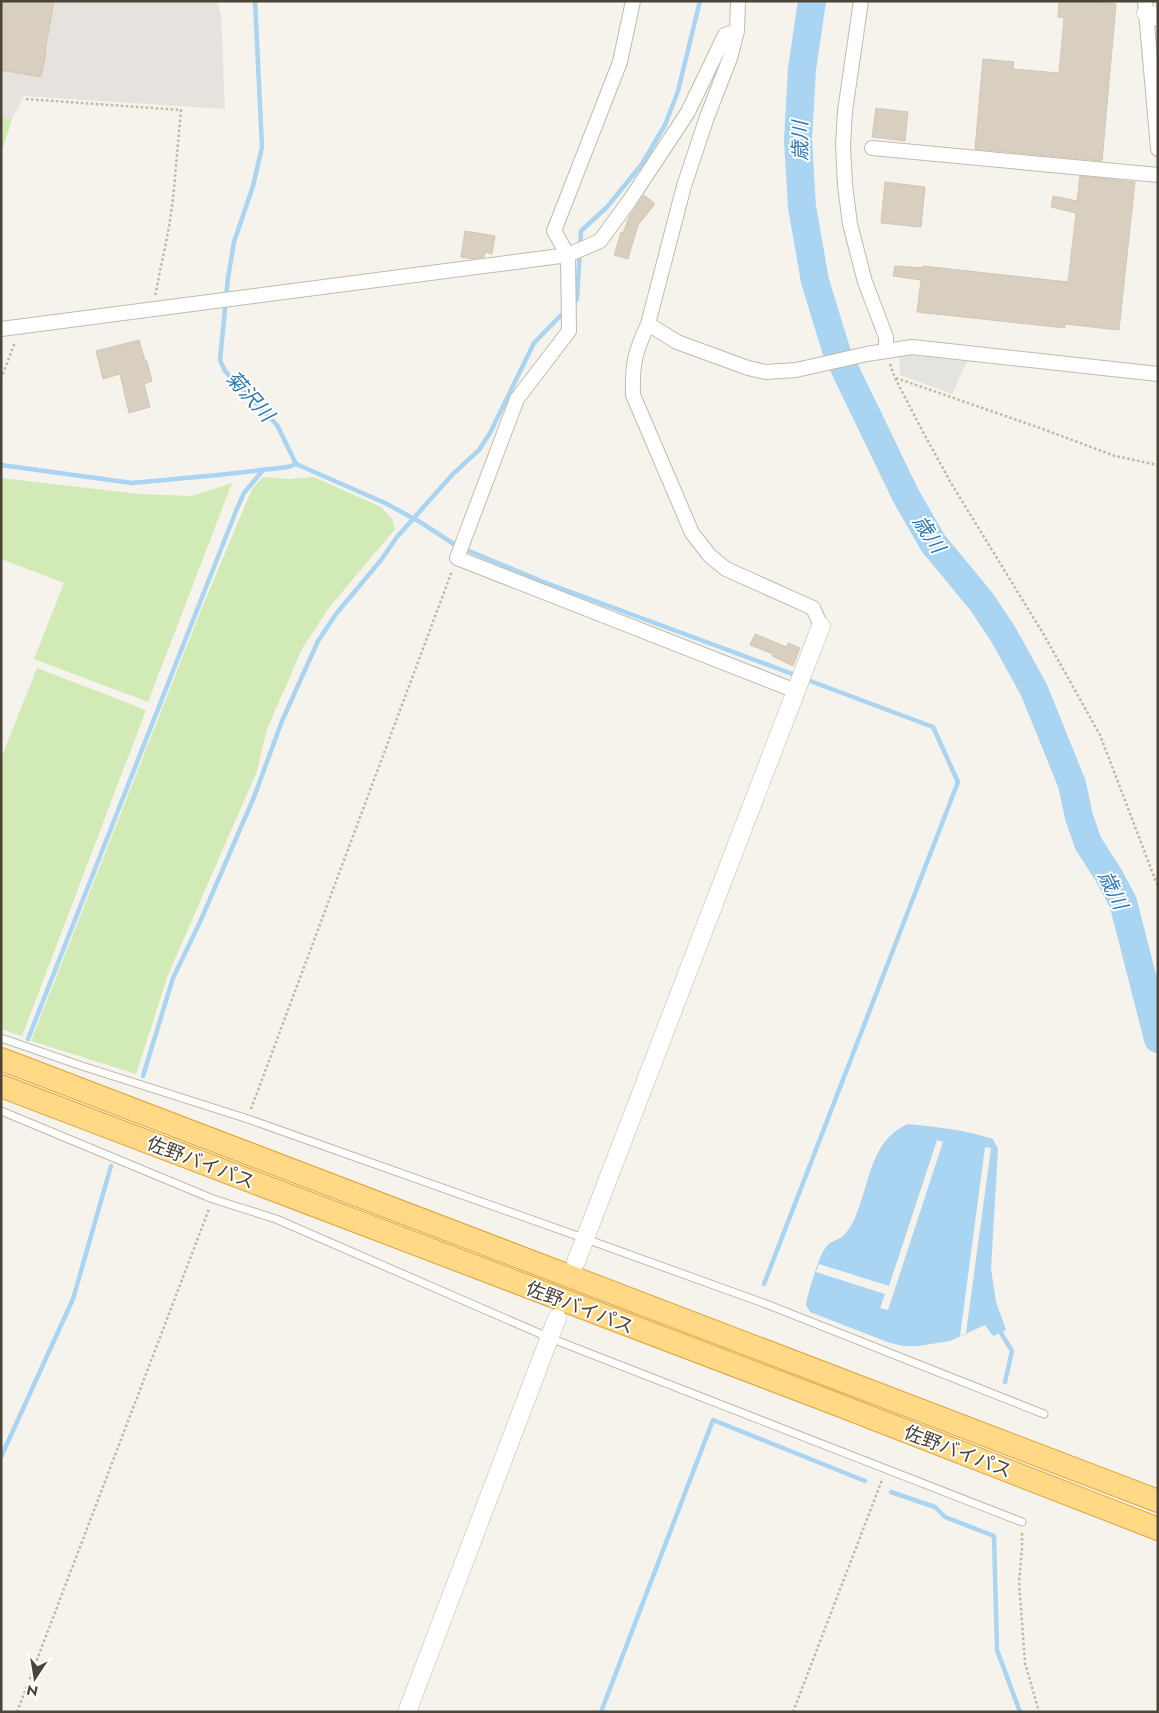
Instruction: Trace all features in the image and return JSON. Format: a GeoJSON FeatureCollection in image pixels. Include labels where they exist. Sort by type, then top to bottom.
{"type":"FeatureCollection","features":[{"type":"Feature","properties":{"kind":"highway","name":"佐野バイパス"},"geometry":{"type":"LineString","coordinates":[[1,1059],[1158,1501]]}},
{"type":"Feature","properties":{"kind":"highway","name":"佐野バイパス"},"geometry":{"type":"LineString","coordinates":[[1,1086],[1158,1529]]}},
{"type":"Feature","properties":{"kind":"street"},"geometry":{"type":"LineString","coordinates":[[633,1],[620,62],[554,231],[570,254],[570,331],[517,399],[457,558],[796,691]]}},
{"type":"Feature","properties":{"kind":"street"},"geometry":{"type":"LineString","coordinates":[[576,1262],[821,626],[813,608],[726,569],[710,556],[692,533],[633,395],[632,371],[635,356],[648,324],[684,186],[707,117],[730,58],[737,31],[738,1]]}},
{"type":"Feature","properties":{"kind":"street"},"geometry":{"type":"LineString","coordinates":[[861,1],[845,111],[843,145],[845,185],[850,224],[865,282],[886,337],[886,351]]}},
{"type":"Feature","properties":{"kind":"street"},"geometry":{"type":"LineString","coordinates":[[1150,10],[1158,149]]}},
{"type":"Feature","properties":{"kind":"street"},"geometry":{"type":"LineString","coordinates":[[1,329],[570,254],[588,247],[600,241],[630,200],[688,112],[725,35],[737,31]]}},
{"type":"Feature","properties":{"kind":"street"},"geometry":{"type":"LineString","coordinates":[[872,148],[1158,175]]}},
{"type":"Feature","properties":{"kind":"street"},"geometry":{"type":"LineString","coordinates":[[648,324],[677,342],[748,368],[766,372],[796,370],[867,354],[912,347],[1158,374]]}},
{"type":"Feature","properties":{"kind":"street"},"geometry":{"type":"LineString","coordinates":[[407,1712],[557,1318]]}},
{"type":"Feature","properties":{"kind":"lane"},"geometry":{"type":"LineString","coordinates":[[1,1038],[248,1119],[586,1239],[766,1304],[1044,1414]]}},
{"type":"Feature","properties":{"kind":"lane"},"geometry":{"type":"LineString","coordinates":[[1,1111],[213,1199],[276,1219],[550,1338],[1022,1522]]}},
{"type":"Feature","properties":{"kind":"path"},"geometry":{"type":"LineString","coordinates":[[26,99],[181,110],[173,200],[154,294],[155,309]]}},
{"type":"Feature","properties":{"kind":"path"},"geometry":{"type":"LineString","coordinates":[[1,379],[20,327]]}},
{"type":"Feature","properties":{"kind":"path"},"geometry":{"type":"LineString","coordinates":[[886,351],[895,378],[951,483],[1044,635],[1100,734],[1158,887]]}},
{"type":"Feature","properties":{"kind":"path"},"geometry":{"type":"LineString","coordinates":[[895,378],[1115,456],[1158,465]]}},
{"type":"Feature","properties":{"kind":"path"},"geometry":{"type":"LineString","coordinates":[[248,1119],[457,558]]}},
{"type":"Feature","properties":{"kind":"path"},"geometry":{"type":"LineString","coordinates":[[17,1712],[213,1199]]}},
{"type":"Feature","properties":{"kind":"path"},"geometry":{"type":"LineString","coordinates":[[794,1712],[886,1470]]}},
{"type":"Feature","properties":{"kind":"path"},"geometry":{"type":"LineString","coordinates":[[1022,1522],[1019,1582],[1025,1663],[1039,1712]]}},
{"type":"Feature","properties":{"kind":"shaded area"},"geometry":{"type":"Polygon","coordinates":[[[1,1],[217,1],[221,14],[225,109],[24,96],[12,119],[1,117],[1,1]]]}},
{"type":"Feature","properties":{"kind":"shaded area"},"geometry":{"type":"Polygon","coordinates":[[[899,354],[967,361],[952,394],[900,375],[899,354]]]}},
{"type":"Feature","properties":{"kind":"green space"},"geometry":{"type":"Polygon","coordinates":[[[1,117],[12,119],[1,154],[1,117]]]}},
{"type":"Feature","properties":{"kind":"green space"},"geometry":{"type":"Polygon","coordinates":[[[263,477],[289,479],[314,477],[381,507],[392,519],[395,529],[328,609],[302,649],[267,729],[257,771],[168,975],[136,1074],[31,1041],[201,610],[252,489],[263,477]]]}},
{"type":"Feature","properties":{"kind":"green space"},"geometry":{"type":"Polygon","coordinates":[[[1,478],[139,494],[192,496],[232,483],[148,702],[34,659],[64,583],[1,559],[1,478]]]}},
{"type":"Feature","properties":{"kind":"green space"},"geometry":{"type":"Polygon","coordinates":[[[37,668],[146,710],[22,1036],[1,1029],[1,758],[37,668]]]}},
{"type":"Feature","properties":{"kind":"water"},"geometry":{"type":"Polygon","coordinates":[[[908,1124],[951,1129],[983,1136],[993,1139],[998,1149],[991,1269],[996,1302],[1006,1330],[993,1336],[985,1325],[950,1341],[918,1346],[904,1346],[890,1343],[810,1312],[806,1305],[820,1257],[827,1245],[842,1237],[848,1231],[860,1205],[878,1152],[895,1131],[908,1124]]]}},
{"type":"Feature","properties":{"kind":"pier"},"geometry":{"type":"Polygon","coordinates":[[[937,1140],[943,1142],[888,1310],[880,1308],[885,1294],[816,1272],[819,1264],[889,1286],[937,1140]]]}},
{"type":"Feature","properties":{"kind":"pier"},"geometry":{"type":"Polygon","coordinates":[[[985,1147],[991,1148],[966,1333],[960,1336],[985,1147]]]}},
{"type":"Feature","properties":{"kind":"building"},"geometry":{"type":"Polygon","coordinates":[[[1,1],[54,1],[41,77],[1,70],[1,1]]]}},
{"type":"Feature","properties":{"kind":"building"},"geometry":{"type":"Polygon","coordinates":[[[1059,1],[1090,1],[1116,4],[1102,161],[975,149],[983,59],[1014,62],[1013,69],[1059,73],[1064,18],[1058,17],[1059,1]]]}},
{"type":"Feature","properties":{"kind":"building"},"geometry":{"type":"Polygon","coordinates":[[[876,108],[908,112],[905,141],[872,137],[876,108]]]}},
{"type":"Feature","properties":{"kind":"building"},"geometry":{"type":"Polygon","coordinates":[[[1080,176],[1135,182],[1119,330],[1065,324],[1065,328],[917,312],[921,280],[893,276],[895,266],[923,268],[923,266],[1068,282],[1076,213],[1051,207],[1053,196],[1077,201],[1080,176]]]}},
{"type":"Feature","properties":{"kind":"building"},"geometry":{"type":"Polygon","coordinates":[[[885,182],[925,187],[921,227],[881,223],[885,182]]]}},
{"type":"Feature","properties":{"kind":"building"},"geometry":{"type":"Polygon","coordinates":[[[644,195],[655,204],[638,225],[628,259],[614,255],[621,232],[623,233],[629,217],[644,195]]]}},
{"type":"Feature","properties":{"kind":"building"},"geometry":{"type":"Polygon","coordinates":[[[465,231],[495,236],[492,254],[485,252],[484,257],[473,259],[461,257],[465,231]]]}},
{"type":"Feature","properties":{"kind":"building"},"geometry":{"type":"Polygon","coordinates":[[[139,340],[152,381],[144,384],[150,407],[129,413],[120,374],[103,379],[96,351],[139,340]]]}},
{"type":"Feature","properties":{"kind":"building"},"geometry":{"type":"Polygon","coordinates":[[[755,634],[787,647],[788,643],[800,648],[793,666],[772,656],[773,654],[750,645],[755,634]]]}},
{"type":"Feature","properties":{"kind":"waterway","name":"菊沢川"},"geometry":{"type":"LineString","coordinates":[[1,465],[132,483],[288,467],[296,464],[277,425],[225,371],[220,360],[228,278],[234,242],[253,186],[262,147],[255,1]]}},
{"type":"Feature","properties":{"kind":"waterway"},"geometry":{"type":"LineString","coordinates":[[572,305],[577,299],[581,231],[607,207],[642,164],[665,125],[678,91],[700,1]]}},
{"type":"Feature","properties":{"kind":"waterway","name":"歳川"},"geometry":{"type":"LineString","coordinates":[[812,1],[802,69],[798,140],[802,207],[815,281],[837,353],[906,496],[933,543],[981,601],[1003,634],[1034,690],[1072,784],[1079,817],[1088,843],[1123,902],[1158,1039]]}},
{"type":"Feature","properties":{"kind":"waterway"},"geometry":{"type":"LineString","coordinates":[[143,1076],[173,978],[200,922],[254,797],[282,721],[318,641],[336,614],[381,560],[397,537],[452,475],[479,450],[490,433],[534,343],[566,310]]}},
{"type":"Feature","properties":{"kind":"waterway"},"geometry":{"type":"LineString","coordinates":[[296,464],[385,503],[420,522],[457,546],[541,581],[798,676]]}},
{"type":"Feature","properties":{"kind":"waterway"},"geometry":{"type":"LineString","coordinates":[[28,1039],[236,511],[244,493],[264,469]]}},
{"type":"Feature","properties":{"kind":"waterway"},"geometry":{"type":"LineString","coordinates":[[764,1284],[958,782],[933,727],[805,679]]}},
{"type":"Feature","properties":{"kind":"waterway"},"geometry":{"type":"LineString","coordinates":[[1,1457],[73,1299],[111,1166]]}},
{"type":"Feature","properties":{"kind":"waterway"},"geometry":{"type":"LineString","coordinates":[[1001,1333],[1012,1351],[1005,1382]]}},
{"type":"Feature","properties":{"kind":"waterway"},"geometry":{"type":"LineString","coordinates":[[601,1712],[713,1420],[865,1481]]}},
{"type":"Feature","properties":{"kind":"waterway"},"geometry":{"type":"LineString","coordinates":[[891,1492],[935,1507],[945,1517],[994,1536],[997,1650],[1020,1712]]}}]}
